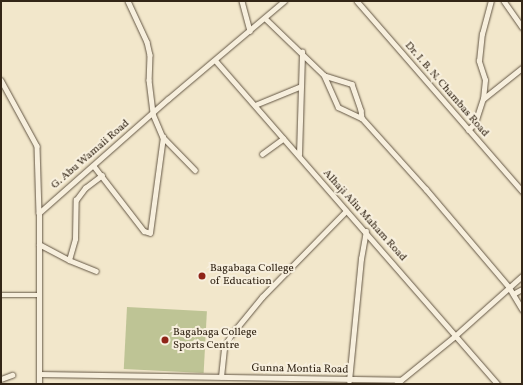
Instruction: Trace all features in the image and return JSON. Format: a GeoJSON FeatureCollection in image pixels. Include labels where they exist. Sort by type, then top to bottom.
{"type":"FeatureCollection","features":[{"type":"Feature","properties":{"kind":"street"},"geometry":{"type":"LineString","coordinates":[[128,1],[147,42],[150,55],[149,80],[153,114],[163,137],[195,170]]}},
{"type":"Feature","properties":{"kind":"street"},"geometry":{"type":"LineString","coordinates":[[242,1],[250,31]]}},
{"type":"Feature","properties":{"kind":"street","name":"G. Abu Wamaii Road"},"geometry":{"type":"LineString","coordinates":[[40,213],[153,114],[168,99],[216,61],[284,1]]}},
{"type":"Feature","properties":{"kind":"street","name":"Dr. I. B. N. Chambas Road"},"geometry":{"type":"LineString","coordinates":[[357,1],[522,191]]}},
{"type":"Feature","properties":{"kind":"street"},"geometry":{"type":"LineString","coordinates":[[468,130],[475,123],[483,99],[485,80],[479,61],[482,34],[491,1]]}},
{"type":"Feature","properties":{"kind":"street"},"geometry":{"type":"LineString","coordinates":[[504,1],[522,27]]}},
{"type":"Feature","properties":{"kind":"street"},"geometry":{"type":"LineString","coordinates":[[265,18],[302,52],[324,75],[338,107],[362,118],[426,188],[509,287],[522,309]]}},
{"type":"Feature","properties":{"kind":"street"},"geometry":{"type":"LineString","coordinates":[[299,155],[299,87],[302,52]]}},
{"type":"Feature","properties":{"kind":"street","name":"Alhaji Aliu Maham Road"},"geometry":{"type":"LineString","coordinates":[[216,61],[498,384]]}},
{"type":"Feature","properties":{"kind":"street"},"geometry":{"type":"LineString","coordinates":[[483,99],[522,68]]}},
{"type":"Feature","properties":{"kind":"street"},"geometry":{"type":"LineString","coordinates":[[324,75],[352,84],[362,110],[362,118]]}},
{"type":"Feature","properties":{"kind":"street"},"geometry":{"type":"LineString","coordinates":[[1,80],[37,146],[40,213],[39,384]]}},
{"type":"Feature","properties":{"kind":"street"},"geometry":{"type":"LineString","coordinates":[[255,105],[299,87]]}},
{"type":"Feature","properties":{"kind":"street"},"geometry":{"type":"LineString","coordinates":[[94,166],[144,231],[150,233],[163,137]]}},
{"type":"Feature","properties":{"kind":"street"},"geometry":{"type":"LineString","coordinates":[[262,154],[283,139]]}},
{"type":"Feature","properties":{"kind":"street"},"geometry":{"type":"LineString","coordinates":[[69,260],[75,239],[76,200],[85,188],[102,175]]}},
{"type":"Feature","properties":{"kind":"street"},"geometry":{"type":"LineString","coordinates":[[221,377],[224,348],[231,334],[262,297],[346,211]]}},
{"type":"Feature","properties":{"kind":"street"},"geometry":{"type":"LineString","coordinates":[[349,381],[366,231]]}},
{"type":"Feature","properties":{"kind":"street"},"geometry":{"type":"LineString","coordinates":[[39,244],[69,260],[96,271]]}},
{"type":"Feature","properties":{"kind":"street"},"geometry":{"type":"LineString","coordinates":[[396,384],[455,336],[522,276]]}},
{"type":"Feature","properties":{"kind":"street"},"geometry":{"type":"LineString","coordinates":[[513,294],[522,289]]}},
{"type":"Feature","properties":{"kind":"street"},"geometry":{"type":"LineString","coordinates":[[1,295],[40,295]]}},
{"type":"Feature","properties":{"kind":"street","name":"Gunna Montia Road"},"geometry":{"type":"LineString","coordinates":[[39,374],[349,381],[401,380]]}},
{"type":"Feature","properties":{"kind":"street"},"geometry":{"type":"LineString","coordinates":[[1,379],[12,375]]}},
{"type":"Feature","properties":{"kind":"green space","name":"Bagabaga College Sports Centre"},"geometry":{"type":"Polygon","coordinates":[[[127,307],[207,311],[204,373],[124,369],[127,307]]]}},
{"type":"Feature","properties":{"kind":"place","name":"Bagabaga College of Education"},"geometry":{"type":"Point","coordinates":[202,276]}},
{"type":"Feature","properties":{"kind":"place","name":"Bagabaga College Sports Centre"},"geometry":{"type":"Point","coordinates":[165,340]}}]}
